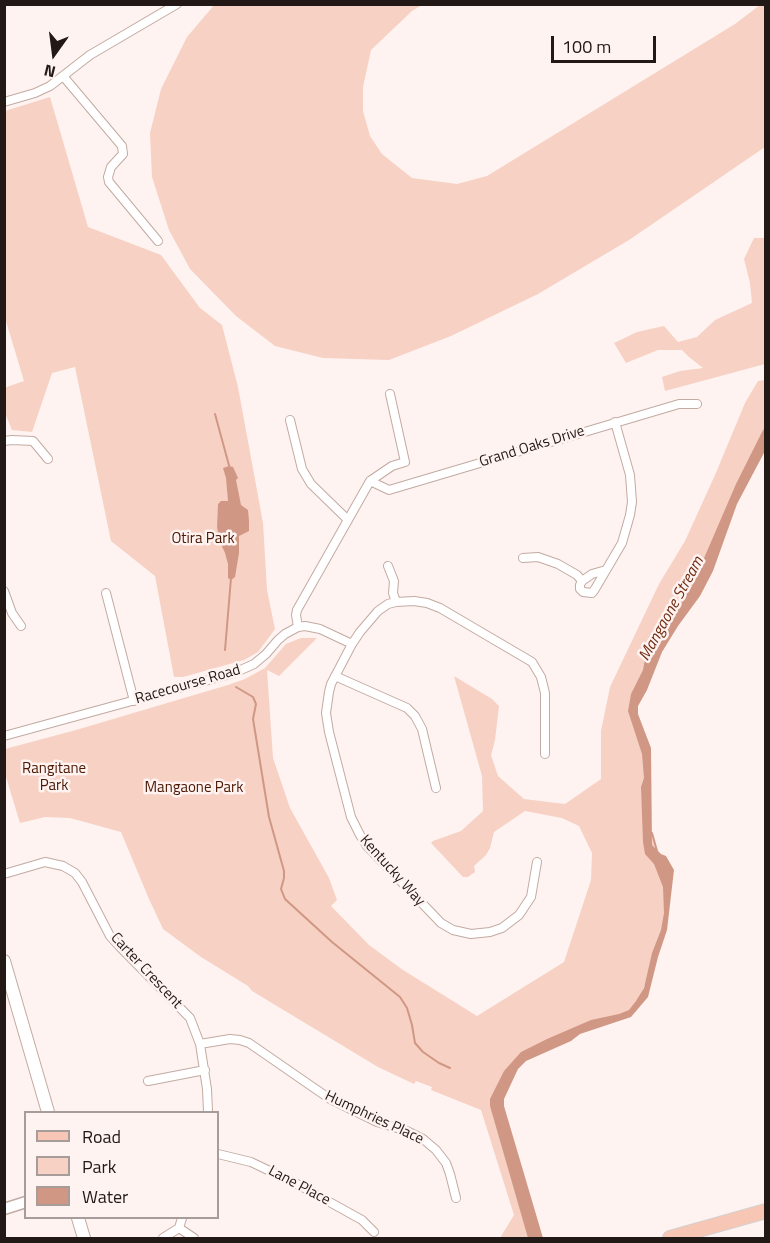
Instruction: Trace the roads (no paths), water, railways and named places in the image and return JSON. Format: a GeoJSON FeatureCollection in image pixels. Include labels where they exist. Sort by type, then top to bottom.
{"type":"FeatureCollection","features":[{"type":"Feature","properties":{"kind":"main road"},"geometry":{"type":"LineString","coordinates":[[4,961],[47,1111]]}},
{"type":"Feature","properties":{"kind":"main road"},"geometry":{"type":"LineString","coordinates":[[670,1239],[765,1210]]}},
{"type":"Feature","properties":{"kind":"main road"},"geometry":{"type":"LineString","coordinates":[[78,1219],[84,1239]]}},
{"type":"Feature","properties":{"kind":"street"},"geometry":{"type":"LineString","coordinates":[[4,102],[50,86],[90,55],[177,4]]}},
{"type":"Feature","properties":{"kind":"street"},"geometry":{"type":"LineString","coordinates":[[63,76],[122,146],[123,154],[111,167],[109,182],[158,241]]}},
{"type":"Feature","properties":{"kind":"street"},"geometry":{"type":"LineString","coordinates":[[352,644],[320,629],[298,627],[296,615],[370,481],[392,466],[405,462],[390,394]]}},
{"type":"Feature","properties":{"kind":"street","name":"Grand Oaks Drive"},"geometry":{"type":"LineString","coordinates":[[370,481],[389,490],[679,404],[697,404]]}},
{"type":"Feature","properties":{"kind":"street"},"geometry":{"type":"LineString","coordinates":[[290,420],[302,470],[311,484],[347,519]]}},
{"type":"Feature","properties":{"kind":"street"},"geometry":{"type":"LineString","coordinates":[[606,570],[592,574],[582,581],[580,589],[583,592],[592,593],[595,589],[622,543],[630,515],[632,502],[630,475],[615,422]]}},
{"type":"Feature","properties":{"kind":"street"},"geometry":{"type":"LineString","coordinates":[[4,441],[33,441],[48,459]]}},
{"type":"Feature","properties":{"kind":"street"},"geometry":{"type":"LineString","coordinates":[[524,558],[538,557],[558,564],[577,575],[582,581]]}},
{"type":"Feature","properties":{"kind":"street"},"geometry":{"type":"LineString","coordinates":[[388,566],[394,581],[393,592],[396,602],[414,601],[440,608],[531,662],[541,677],[545,693],[545,754]]}},
{"type":"Feature","properties":{"kind":"street"},"geometry":{"type":"LineString","coordinates":[[4,591],[12,613],[21,626]]}},
{"type":"Feature","properties":{"kind":"street"},"geometry":{"type":"LineString","coordinates":[[106,593],[134,701]]}},
{"type":"Feature","properties":{"kind":"street","name":"Kentucky Way"},"geometry":{"type":"LineString","coordinates":[[396,602],[378,611],[360,632],[335,676],[327,703],[327,722],[351,817],[360,835],[367,846],[431,914],[441,923],[462,933],[490,932],[502,928],[519,915],[531,897],[537,862]]}},
{"type":"Feature","properties":{"kind":"street","name":"Racecourse Road"},"geometry":{"type":"LineString","coordinates":[[4,736],[219,678],[246,668],[261,659],[285,634],[298,627]]}},
{"type":"Feature","properties":{"kind":"street"},"geometry":{"type":"LineString","coordinates":[[335,676],[407,708],[415,716],[422,729],[436,788]]}},
{"type":"Feature","properties":{"kind":"street","name":"Carter Crescent"},"geometry":{"type":"LineString","coordinates":[[4,874],[45,862],[63,866],[75,873],[110,936],[190,1018],[200,1044],[205,1070],[208,1111]]}},
{"type":"Feature","properties":{"kind":"street","name":"Humphries Place"},"geometry":{"type":"LineString","coordinates":[[200,1044],[230,1039],[240,1040],[330,1099],[377,1122],[407,1131],[423,1139],[446,1163],[456,1198]]}},
{"type":"Feature","properties":{"kind":"street"},"geometry":{"type":"LineString","coordinates":[[148,1081],[205,1070]]}},
{"type":"Feature","properties":{"kind":"street","name":"Lane Place"},"geometry":{"type":"LineString","coordinates":[[219,1154],[251,1162],[297,1184],[362,1220],[374,1232]]}},
{"type":"Feature","properties":{"kind":"street"},"geometry":{"type":"LineString","coordinates":[[4,1209],[24,1203]]}},
{"type":"Feature","properties":{"kind":"street"},"geometry":{"type":"LineString","coordinates":[[163,1239],[179,1228],[182,1219]]}},
{"type":"Feature","properties":{"kind":"street"},"geometry":{"type":"LineString","coordinates":[[179,1228],[194,1239]]}},
{"type":"Feature","properties":{"kind":"water"},"geometry":{"type":"Polygon","coordinates":[[[765,427],[765,451],[737,504],[713,571],[700,596],[662,652],[638,706],[638,714],[651,748],[652,845],[666,856],[674,870],[667,930],[648,997],[631,1017],[580,1034],[571,1041],[526,1061],[518,1069],[504,1099],[504,1106],[543,1238],[528,1238],[490,1106],[490,1099],[504,1071],[521,1052],[591,1020],[629,1010],[644,988],[652,953],[661,930],[664,913],[663,887],[654,864],[645,854],[643,842],[641,787],[644,778],[642,754],[628,711],[631,694],[643,670],[647,648],[656,636],[664,632],[673,610],[692,586],[736,484],[765,427]]]}},
{"type":"Feature","properties":{"kind":"water"},"geometry":{"type":"Polygon","coordinates":[[[233,467],[238,478],[236,480],[241,505],[248,510],[249,521],[249,531],[239,536],[235,577],[231,580],[228,578],[228,564],[217,527],[218,504],[221,501],[228,501],[223,468],[233,467]]]}},
{"type":"Feature","properties":{"kind":"waterway"},"geometry":{"type":"LineString","coordinates":[[215,414],[230,469]]}},
{"type":"Feature","properties":{"kind":"waterway"},"geometry":{"type":"LineString","coordinates":[[225,650],[231,578]]}},
{"type":"Feature","properties":{"kind":"waterway"},"geometry":{"type":"LineString","coordinates":[[236,687],[253,697],[256,704],[253,719],[269,817],[284,871],[281,889],[285,899],[332,942],[400,997],[407,1008],[415,1043],[423,1052],[450,1068]]}},
{"type":"Feature","properties":{"kind":"waterway","name":"Mangaone Stream"},"geometry":{"type":"LineString","coordinates":[[652,833],[657,851]]}},
{"type":"Feature","properties":{"kind":"park label","name":"Otira Park"},"geometry":{"type":"Point","coordinates":[203,539]}},
{"type":"Feature","properties":{"kind":"park label","name":"Rangitane Park"},"geometry":{"type":"Point","coordinates":[54,778]}},
{"type":"Feature","properties":{"kind":"park label","name":"Mangaone Park"},"geometry":{"type":"Point","coordinates":[194,788]}}]}
